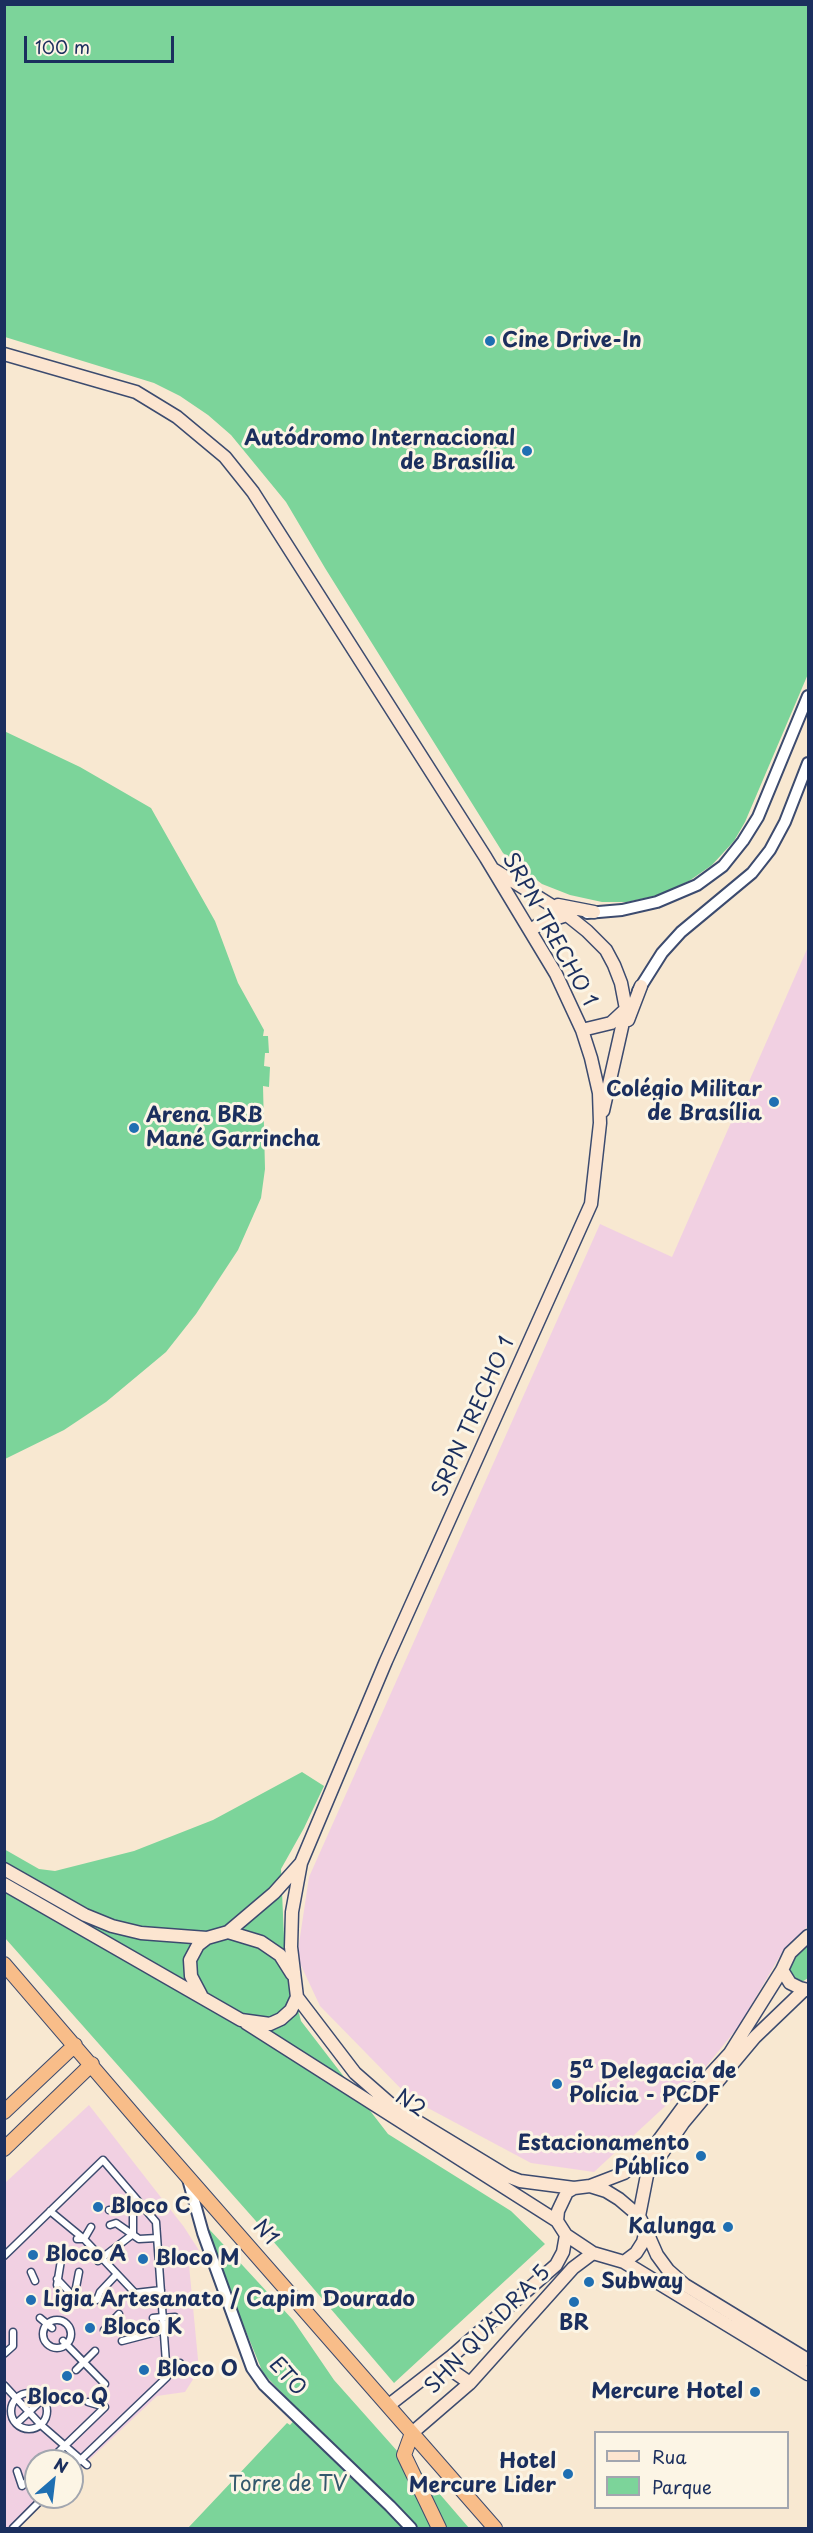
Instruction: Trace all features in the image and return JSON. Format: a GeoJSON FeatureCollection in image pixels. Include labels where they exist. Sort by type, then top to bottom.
{"type":"FeatureCollection","features":[{"type":"Feature","properties":{"kind":"highway","name":"N1"},"geometry":{"type":"LineString","coordinates":[[4,1964],[495,2529]]}},
{"type":"Feature","properties":{"kind":"highway"},"geometry":{"type":"LineString","coordinates":[[4,2112],[75,2045]]}},
{"type":"Feature","properties":{"kind":"highway"},"geometry":{"type":"LineString","coordinates":[[4,2149],[92,2064]]}},
{"type":"Feature","properties":{"kind":"highway"},"geometry":{"type":"LineString","coordinates":[[412,2433],[404,2455],[439,2529]]}},
{"type":"Feature","properties":{"kind":"main road","name":"SRPN TRECHO 1"},"geometry":{"type":"LineString","coordinates":[[4,354],[136,392],[177,417],[225,457],[253,492],[531,930],[556,974],[582,1030],[599,1093],[600,1124],[591,1204],[386,1661],[301,1863],[292,1912],[291,1947],[294,1977]]}},
{"type":"Feature","properties":{"kind":"main road"},"geometry":{"type":"LineString","coordinates":[[492,868],[567,915],[587,931],[606,950],[621,983],[626,1009],[600,1124]]}},
{"type":"Feature","properties":{"kind":"main road"},"geometry":{"type":"LineString","coordinates":[[545,901],[562,907],[594,912]]}},
{"type":"Feature","properties":{"kind":"main road"},"geometry":{"type":"LineString","coordinates":[[531,930],[541,923],[567,915]]}},
{"type":"Feature","properties":{"kind":"main road"},"geometry":{"type":"LineString","coordinates":[[620,1037],[641,986]]}},
{"type":"Feature","properties":{"kind":"main road"},"geometry":{"type":"LineString","coordinates":[[582,1030],[611,1023],[626,1009]]}},
{"type":"Feature","properties":{"kind":"main road","name":"SRPN TRECHO 1"},"geometry":{"type":"LineString","coordinates":[[228,1932],[274,1893],[301,1863]]}},
{"type":"Feature","properties":{"kind":"main road"},"geometry":{"type":"LineString","coordinates":[[4,1869],[85,1915],[112,1926],[151,1934],[207,1938],[228,1932],[261,1942],[280,1955],[294,1977],[297,1997],[291,2010],[282,2019],[270,2024],[242,2020],[4,1884]]}},
{"type":"Feature","properties":{"kind":"main road"},"geometry":{"type":"LineString","coordinates":[[808,1937],[790,1953],[782,1970],[730,2053],[696,2091],[650,2152],[624,2172],[590,2186],[574,2188],[567,2192],[561,2200],[557,2221],[566,2235],[593,2253],[624,2262],[808,2374]]}},
{"type":"Feature","properties":{"kind":"main road"},"geometry":{"type":"LineString","coordinates":[[201,1995],[191,1976],[190,1960],[198,1945],[207,1938]]}},
{"type":"Feature","properties":{"kind":"main road"},"geometry":{"type":"LineString","coordinates":[[639,2216],[646,2175],[683,2123],[755,2037],[806,1990],[790,1983],[782,1970]]}},
{"type":"Feature","properties":{"kind":"main road","name":"N2"},"geometry":{"type":"LineString","coordinates":[[297,1997],[355,2073],[395,2108],[507,2176],[520,2181],[574,2188]]}},
{"type":"Feature","properties":{"kind":"main road","name":"N2"},"geometry":{"type":"LineString","coordinates":[[242,2020],[557,2221]]}},
{"type":"Feature","properties":{"kind":"main road"},"geometry":{"type":"LineString","coordinates":[[590,2186],[606,2191],[639,2216],[657,2255],[668,2270],[686,2285],[808,2360]]}},
{"type":"Feature","properties":{"kind":"main road"},"geometry":{"type":"LineString","coordinates":[[624,2262],[636,2253],[646,2230]]}},
{"type":"Feature","properties":{"kind":"main road"},"geometry":{"type":"LineString","coordinates":[[389,2405],[452,2356],[556,2265],[563,2252],[566,2235]]}},
{"type":"Feature","properties":{"kind":"main road","name":"SHN QUADRA 5"},"geometry":{"type":"LineString","coordinates":[[412,2433],[470,2383],[573,2268],[593,2253]]}},
{"type":"Feature","properties":{"kind":"main road"},"geometry":{"type":"LineString","coordinates":[[452,2356],[454,2372],[470,2383]]}},
{"type":"Feature","properties":{"kind":"street"},"geometry":{"type":"LineString","coordinates":[[567,915],[622,910],[657,902],[697,885],[723,866],[758,817],[808,696]]}},
{"type":"Feature","properties":{"kind":"street"},"geometry":{"type":"LineString","coordinates":[[626,1009],[662,953],[675,939],[738,886],[770,850],[785,822],[808,763]]}},
{"type":"Feature","properties":{"kind":"street"},"geometry":{"type":"LineString","coordinates":[[4,2256],[104,2160],[156,2222],[153,2239],[162,2261],[162,2318],[167,2377],[84,2455]]}},
{"type":"Feature","properties":{"kind":"street","name":"ETO"},"geometry":{"type":"LineString","coordinates":[[187,2176],[203,2234],[252,2368],[264,2385],[411,2529]]}},
{"type":"Feature","properties":{"kind":"street"},"geometry":{"type":"LineString","coordinates":[[109,2210],[133,2209],[139,2203]]}},
{"type":"Feature","properties":{"kind":"street"},"geometry":{"type":"LineString","coordinates":[[131,2241],[133,2209]]}},
{"type":"Feature","properties":{"kind":"street"},"geometry":{"type":"LineString","coordinates":[[50,2211],[115,2277],[135,2293],[161,2290]]}},
{"type":"Feature","properties":{"kind":"street"},"geometry":{"type":"LineString","coordinates":[[110,2225],[116,2223],[139,2239],[153,2239]]}},
{"type":"Feature","properties":{"kind":"street"},"geometry":{"type":"LineString","coordinates":[[80,2239],[91,2227]]}},
{"type":"Feature","properties":{"kind":"street"},"geometry":{"type":"LineString","coordinates":[[100,2260],[133,2234]]}},
{"type":"Feature","properties":{"kind":"street"},"geometry":{"type":"LineString","coordinates":[[62,2254],[57,2282],[74,2298],[97,2300],[99,2293],[115,2277]]}},
{"type":"Feature","properties":{"kind":"street"},"geometry":{"type":"LineString","coordinates":[[31,2272],[35,2281]]}},
{"type":"Feature","properties":{"kind":"street"},"geometry":{"type":"LineString","coordinates":[[74,2298],[79,2272]]}},
{"type":"Feature","properties":{"kind":"street"},"geometry":{"type":"LineString","coordinates":[[104,2330],[119,2314]]}},
{"type":"Feature","properties":{"kind":"street"},"geometry":{"type":"LineString","coordinates":[[153,2318],[175,2317]]}},
{"type":"Feature","properties":{"kind":"street"},"geometry":{"type":"LineString","coordinates":[[40,2318],[49,2326]]}},
{"type":"Feature","properties":{"kind":"street"},"geometry":{"type":"LineString","coordinates":[[54,2320],[62,2321],[68,2326],[71,2339],[57,2349],[48,2344],[43,2335],[49,2326],[54,2320]]}},
{"type":"Feature","properties":{"kind":"street"},"geometry":{"type":"LineString","coordinates":[[68,2326],[75,2323]]}},
{"type":"Feature","properties":{"kind":"street"},"geometry":{"type":"LineString","coordinates":[[122,2341],[164,2330]]}},
{"type":"Feature","properties":{"kind":"street"},"geometry":{"type":"LineString","coordinates":[[13,2332],[13,2346],[16,2354]]}},
{"type":"Feature","properties":{"kind":"street"},"geometry":{"type":"LineString","coordinates":[[65,2343],[105,2384]]}},
{"type":"Feature","properties":{"kind":"street"},"geometry":{"type":"LineString","coordinates":[[45,2351],[48,2344]]}},
{"type":"Feature","properties":{"kind":"street"},"geometry":{"type":"LineString","coordinates":[[4,2354],[13,2346]]}},
{"type":"Feature","properties":{"kind":"street"},"geometry":{"type":"LineString","coordinates":[[76,2370],[95,2351]]}},
{"type":"Feature","properties":{"kind":"street"},"geometry":{"type":"LineString","coordinates":[[166,2367],[177,2366],[180,2363]]}},
{"type":"Feature","properties":{"kind":"street"},"geometry":{"type":"LineString","coordinates":[[4,2385],[41,2425],[69,2449]]}},
{"type":"Feature","properties":{"kind":"street"},"geometry":{"type":"LineString","coordinates":[[26,2393],[35,2394],[43,2399],[47,2411],[41,2425],[28,2430],[16,2423],[12,2416],[12,2409],[17,2398],[26,2393]]}},
{"type":"Feature","properties":{"kind":"street"},"geometry":{"type":"LineString","coordinates":[[16,2423],[43,2399]]}},
{"type":"Feature","properties":{"kind":"street"},"geometry":{"type":"LineString","coordinates":[[61,2449],[105,2407],[88,2402]]}},
{"type":"Feature","properties":{"kind":"street"},"geometry":{"type":"LineString","coordinates":[[17,2470],[22,2487],[24,2485]]}},
{"type":"Feature","properties":{"kind":"street"},"geometry":{"type":"LineString","coordinates":[[13,2529],[32,2509]]}},
{"type":"Feature","properties":{"kind":"shaded area"},"geometry":{"type":"Polygon","coordinates":[[[808,947],[808,1926],[784,1949],[739,2026],[700,2074],[594,2172],[531,2163],[411,2099],[320,2006],[297,1957],[309,1877],[600,1224],[672,1257],[808,947]]]}},
{"type":"Feature","properties":{"kind":"shaded area"},"geometry":{"type":"Polygon","coordinates":[[[89,2105],[184,2227],[202,2255],[189,2265],[199,2370],[185,2392],[157,2396],[84,2465],[84,2449],[24,2449],[24,2509],[37,2509],[17,2528],[5,2528],[5,2183],[89,2105]]]}},
{"type":"Feature","properties":{"kind":"green space","name":"Autódromo Internacional de Brasília"},"geometry":{"type":"Polygon","coordinates":[[[4,5],[808,5],[808,674],[745,822],[734,841],[712,865],[689,881],[659,895],[627,902],[602,902],[570,895],[542,884],[503,853],[286,502],[231,435],[208,415],[180,396],[154,383],[5,337],[4,5]]]}},
{"type":"Feature","properties":{"kind":"green space","name":"Arena BRB Mané Garrincha"},"geometry":{"type":"Polygon","coordinates":[[[4,731],[80,767],[151,808],[215,921],[238,983],[264,1030],[263,1036],[268,1036],[269,1053],[265,1053],[264,1066],[270,1067],[269,1087],[263,1086],[265,1169],[261,1198],[238,1250],[196,1314],[166,1352],[106,1402],[64,1430],[5,1459],[4,731]]]}},
{"type":"Feature","properties":{"kind":"green space"},"geometry":{"type":"Polygon","coordinates":[[[302,1772],[324,1786],[281,1869],[285,1960],[301,2021],[388,2134],[511,2211],[545,2244],[394,2383],[255,2220],[5,1938],[4,1849],[39,1869],[55,1871],[134,1851],[213,1820],[302,1772]]]}},
{"type":"Feature","properties":{"kind":"green space"},"geometry":{"type":"Polygon","coordinates":[[[808,1945],[808,1978],[802,1982],[794,1982],[787,1975],[792,1954],[801,1946],[808,1945]]]}},
{"type":"Feature","properties":{"kind":"green space","name":"Torre de TV"},"geometry":{"type":"Polygon","coordinates":[[[209,2229],[293,2320],[334,2380],[415,2471],[407,2456],[469,2528],[188,2528],[287,2423],[290,2425],[301,2413],[263,2373],[211,2246],[209,2229]]]}},
{"type":"Feature","properties":{"kind":"place","name":"Cine Drive-In"},"geometry":{"type":"Point","coordinates":[490,341]}},
{"type":"Feature","properties":{"kind":"place","name":"Autódromo Internacional de Brasília"},"geometry":{"type":"Point","coordinates":[527,451]}},
{"type":"Feature","properties":{"kind":"place","name":"Colégio Militar de Brasília"},"geometry":{"type":"Point","coordinates":[774,1102]}},
{"type":"Feature","properties":{"kind":"place","name":"Arena BRB Mané Garrincha"},"geometry":{"type":"Point","coordinates":[134,1128]}},
{"type":"Feature","properties":{"kind":"place","name":"5ª Delegacia de Polícia - PCDF"},"geometry":{"type":"Point","coordinates":[557,2084]}},
{"type":"Feature","properties":{"kind":"place","name":"Estacionamento Público"},"geometry":{"type":"Point","coordinates":[701,2156]}},
{"type":"Feature","properties":{"kind":"place","name":"Bloco C"},"geometry":{"type":"Point","coordinates":[98,2207]}},
{"type":"Feature","properties":{"kind":"place","name":"Kalunga"},"geometry":{"type":"Point","coordinates":[728,2227]}},
{"type":"Feature","properties":{"kind":"place","name":"Bloco A"},"geometry":{"type":"Point","coordinates":[33,2255]}},
{"type":"Feature","properties":{"kind":"place","name":"Bloco M"},"geometry":{"type":"Point","coordinates":[143,2259]}},
{"type":"Feature","properties":{"kind":"place","name":"Subway"},"geometry":{"type":"Point","coordinates":[589,2282]}},
{"type":"Feature","properties":{"kind":"place","name":"Ligia Artesanato / Capim Dourado"},"geometry":{"type":"Point","coordinates":[31,2300]}},
{"type":"Feature","properties":{"kind":"place","name":"BR"},"geometry":{"type":"Point","coordinates":[574,2302]}},
{"type":"Feature","properties":{"kind":"place","name":"Bloco K"},"geometry":{"type":"Point","coordinates":[90,2328]}},
{"type":"Feature","properties":{"kind":"place","name":"Bloco O"},"geometry":{"type":"Point","coordinates":[144,2370]}},
{"type":"Feature","properties":{"kind":"place","name":"Bloco Q"},"geometry":{"type":"Point","coordinates":[67,2376]}},
{"type":"Feature","properties":{"kind":"place","name":"Mercure Hotel"},"geometry":{"type":"Point","coordinates":[755,2392]}},
{"type":"Feature","properties":{"kind":"place","name":"Hotel Mercure Lider"},"geometry":{"type":"Point","coordinates":[568,2474]}}]}
